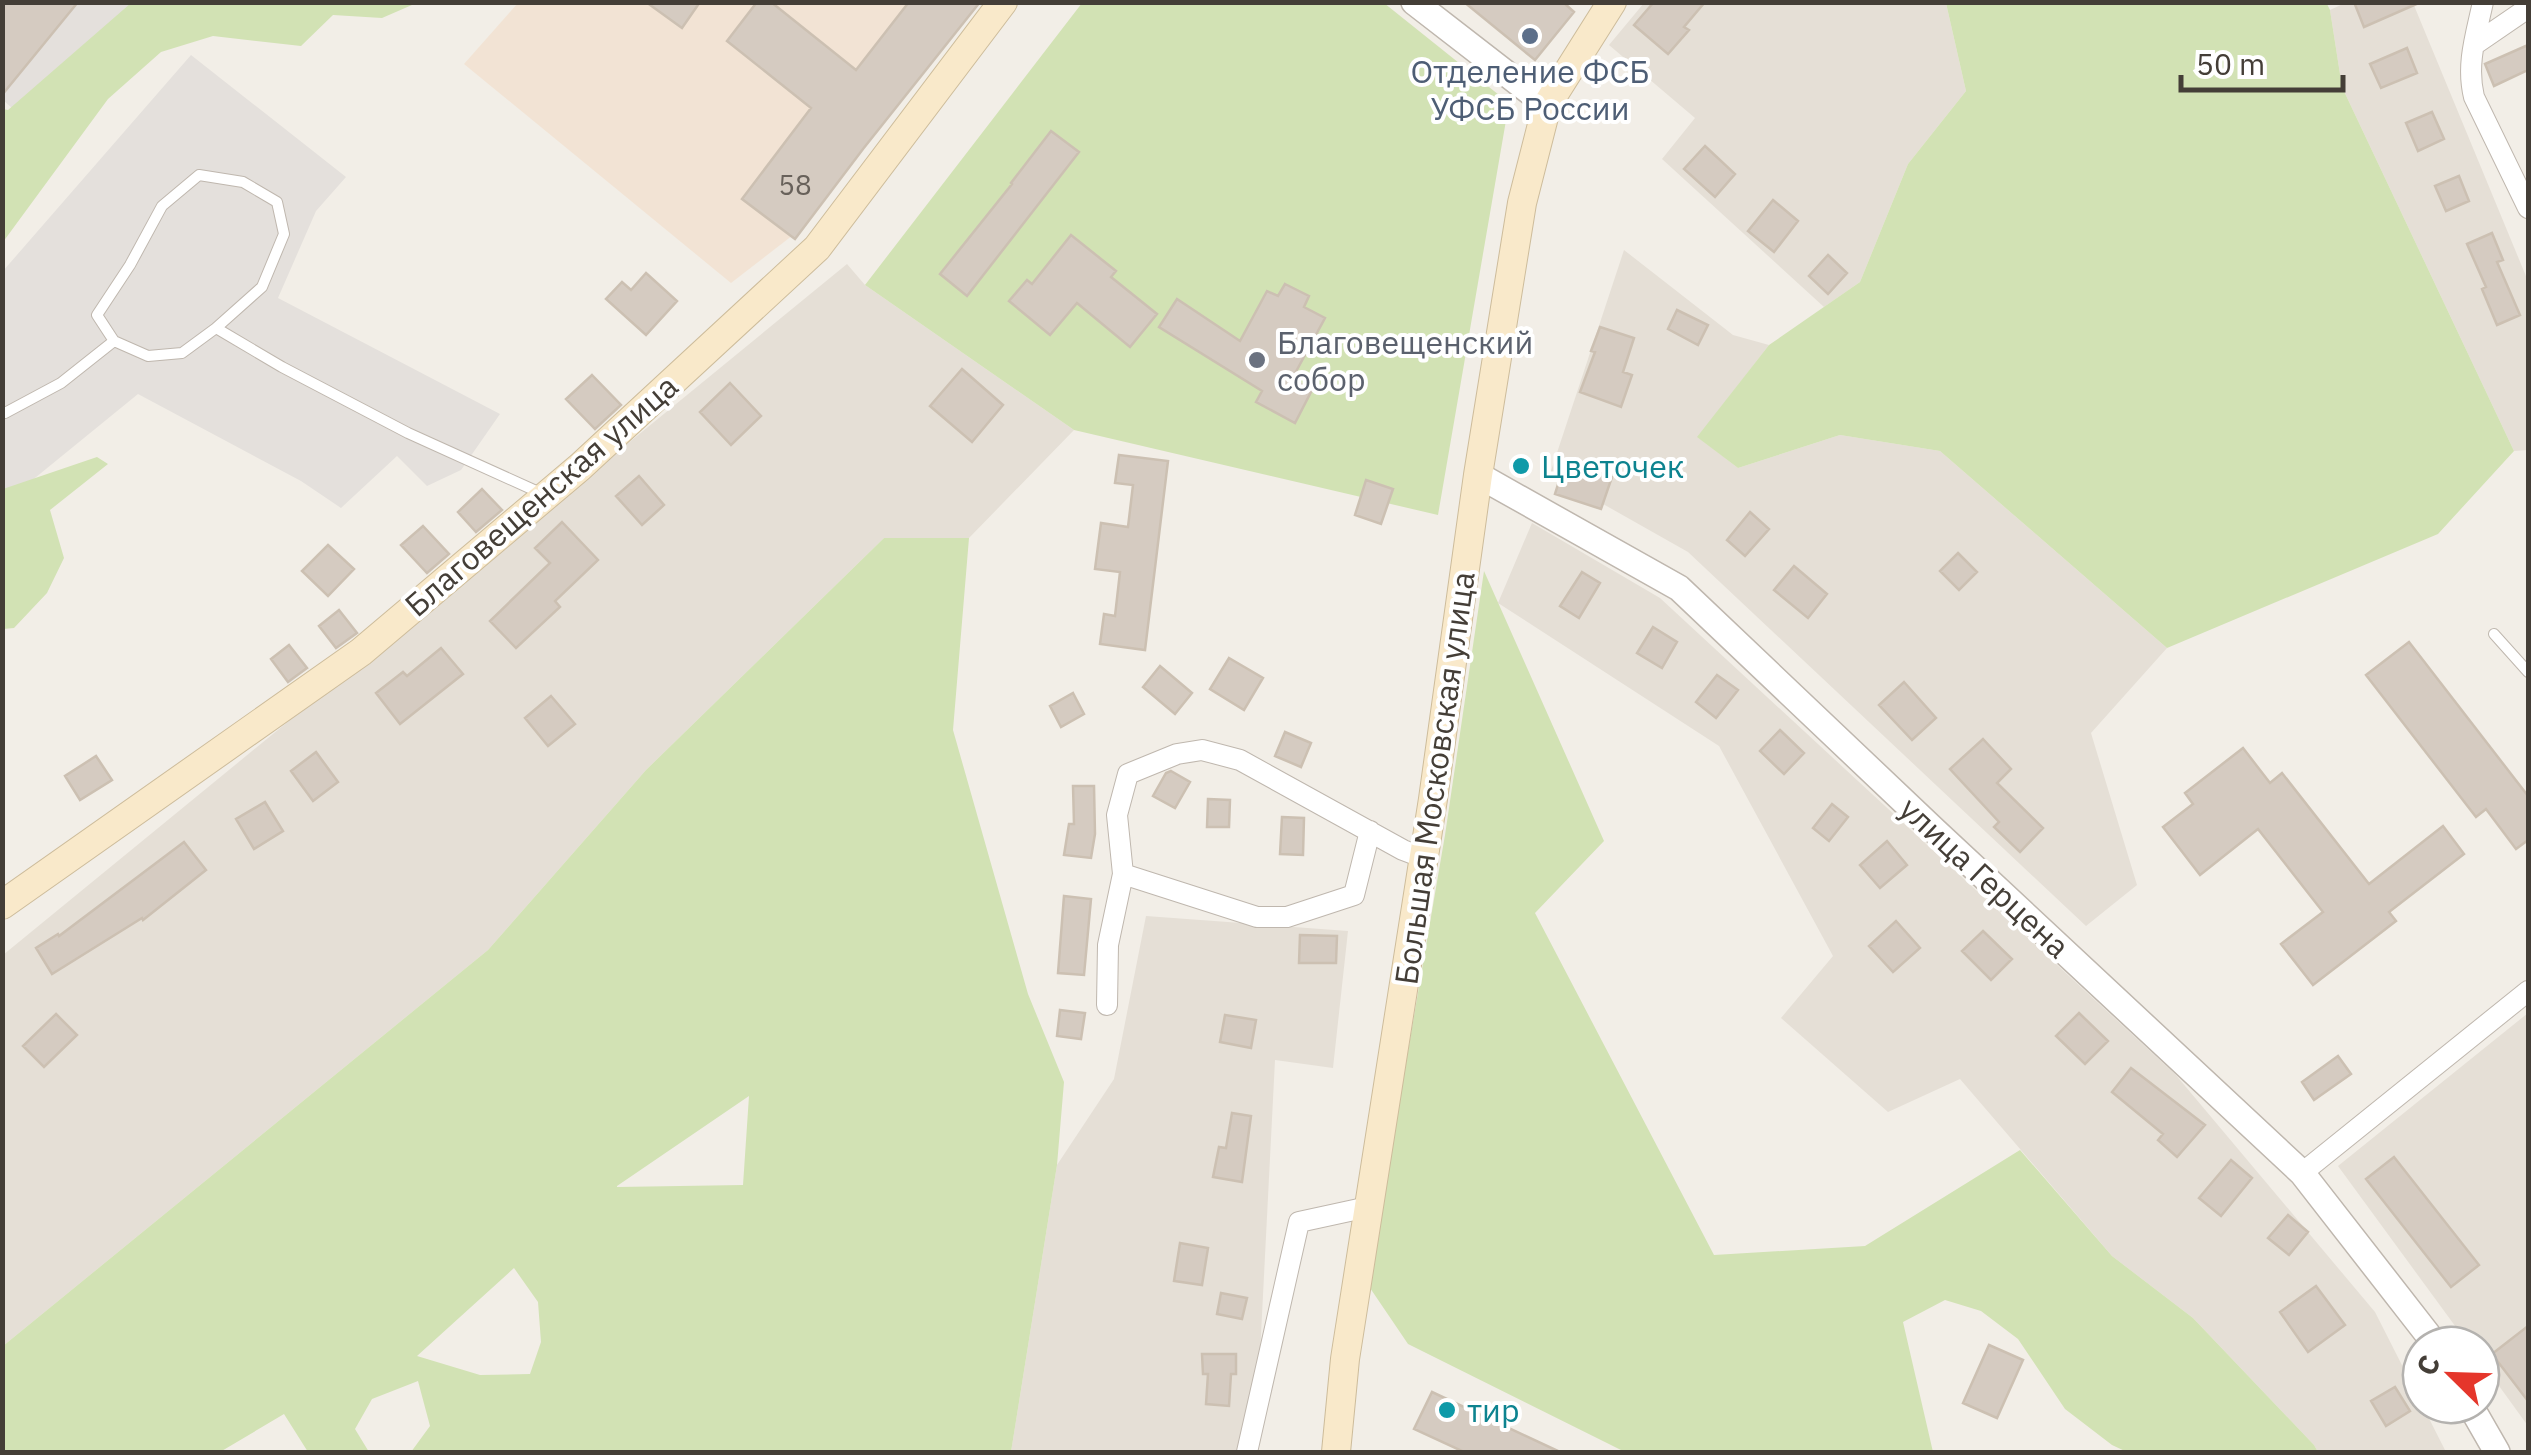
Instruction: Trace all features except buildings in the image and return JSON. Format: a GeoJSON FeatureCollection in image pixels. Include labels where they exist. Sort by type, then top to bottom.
{"type":"FeatureCollection","features":[{"type":"Feature","properties":{"kind":"main road","name":"Благовещенская улица"},"geometry":{"type":"LineString","coordinates":[[2,905],[361,652],[546,495],[817,248],[1003,2]]}},
{"type":"Feature","properties":{"kind":"main road","name":"Большая Московская улица"},"geometry":{"type":"LineString","coordinates":[[1336,1452],[1345,1359],[1522,203],[1546,105],[1612,2]]}},
{"type":"Feature","properties":{"kind":"street"},"geometry":{"type":"LineString","coordinates":[[1414,2],[1546,105]]}},
{"type":"Feature","properties":{"kind":"street"},"geometry":{"type":"LineString","coordinates":[[2483,2],[2469,77],[2474,96],[2528,208]]}},
{"type":"Feature","properties":{"kind":"street"},"geometry":{"type":"LineString","coordinates":[[2474,44],[2528,8]]}},
{"type":"Feature","properties":{"kind":"street","name":"улица Герцена"},"geometry":{"type":"LineString","coordinates":[[1478,475],[1679,588],[2302,1173],[2420,1325]]}},
{"type":"Feature","properties":{"kind":"street"},"geometry":{"type":"LineString","coordinates":[[1106,1005],[1108,945],[1123,874],[1116,814],[1128,774],[1177,754],[1202,750],[1240,760],[1424,858]]}},
{"type":"Feature","properties":{"kind":"street"},"geometry":{"type":"LineString","coordinates":[[1123,874],[1257,918],[1288,917],[1354,895],[1370,831]]}},
{"type":"Feature","properties":{"kind":"street"},"geometry":{"type":"LineString","coordinates":[[2302,1173],[2528,991]]}},
{"type":"Feature","properties":{"kind":"street"},"geometry":{"type":"LineString","coordinates":[[1247,1452],[1298,1222],[1368,1207]]}},
{"type":"Feature","properties":{"kind":"street"},"geometry":{"type":"LineString","coordinates":[[2481,1425],[2497,1452]]}},
{"type":"Feature","properties":{"kind":"lane"},"geometry":{"type":"LineString","coordinates":[[199,176],[242,182],[277,202],[284,234],[262,287],[216,328],[182,353],[148,356],[114,341],[98,315],[162,206],[199,176]]}},
{"type":"Feature","properties":{"kind":"lane"},"geometry":{"type":"LineString","coordinates":[[216,328],[408,433],[546,495]]}},
{"type":"Feature","properties":{"kind":"lane"},"geometry":{"type":"LineString","coordinates":[[2,411],[61,384],[114,341]]}},
{"type":"Feature","properties":{"kind":"lane"},"geometry":{"type":"LineString","coordinates":[[2494,634],[2528,672]]}},
{"type":"Feature","properties":{"kind":"shaded area"},"geometry":{"type":"Polygon","coordinates":[[[3,3],[180,3],[12,108],[3,100],[3,3]]]}},
{"type":"Feature","properties":{"kind":"shaded area"},"geometry":{"type":"Polygon","coordinates":[[[518,3],[971,3],[806,225],[731,283],[464,64],[518,3]]]}},
{"type":"Feature","properties":{"kind":"shaded area"},"geometry":{"type":"Polygon","coordinates":[[[1644,3],[1946,3],[1966,91],[1908,164],[1860,282],[1824,307],[1662,159],[1695,118],[1609,45],[1644,3]]]}},
{"type":"Feature","properties":{"kind":"shaded area"},"geometry":{"type":"Polygon","coordinates":[[[2345,3],[2413,3],[2528,281],[2528,450],[2514,451],[2342,87],[2330,10],[2345,3]]]}},
{"type":"Feature","properties":{"kind":"shaded area"},"geometry":{"type":"Polygon","coordinates":[[[191,55],[346,177],[316,211],[278,298],[500,414],[461,470],[427,486],[397,456],[341,508],[301,481],[138,394],[3,504],[3,271],[191,55]]]}},
{"type":"Feature","properties":{"kind":"shaded area"},"geometry":{"type":"Polygon","coordinates":[[[1624,250],[1733,335],[1769,345],[1698,437],[1738,468],[1840,435],[1940,451],[2167,648],[2091,733],[2137,885],[2086,926],[1688,552],[1550,474],[1624,250]]]}},
{"type":"Feature","properties":{"kind":"shaded area"},"geometry":{"type":"Polygon","coordinates":[[[847,264],[865,285],[1074,430],[969,538],[884,538],[646,770],[488,950],[3,1346],[3,955],[847,264]]]}},
{"type":"Feature","properties":{"kind":"shaded area"},"geometry":{"type":"Polygon","coordinates":[[[1532,523],[1660,598],[2175,1074],[2375,1312],[2401,1363],[2401,1425],[2432,1425],[2446,1452],[2318,1452],[2193,1318],[2112,1256],[1960,1079],[1888,1112],[1781,1018],[1833,956],[1719,746],[1498,603],[1532,523]]]}},
{"type":"Feature","properties":{"kind":"shaded area"},"geometry":{"type":"Polygon","coordinates":[[[1146,916],[1348,931],[1333,1068],[1275,1060],[1255,1452],[1011,1452],[1057,1165],[1114,1079],[1146,916]]]}},
{"type":"Feature","properties":{"kind":"shaded area"},"geometry":{"type":"Polygon","coordinates":[[[2528,1013],[2528,1426],[2501,1389],[2501,1325],[2454,1325],[2338,1166],[2528,1013]]]}},
{"type":"Feature","properties":{"kind":"green space"},"geometry":{"type":"Polygon","coordinates":[[[2326,2],[2342,87],[2514,451],[2438,534],[2167,648],[1940,451],[1840,435],[1738,468],[1697,437],[1769,345],[1860,282],[1908,164],[1966,91],[1946,3],[2326,2]]]}},
{"type":"Feature","properties":{"kind":"green space"},"geometry":{"type":"Polygon","coordinates":[[[131,3],[413,3],[382,18],[333,15],[301,46],[213,36],[161,52],[108,99],[3,242],[3,109],[8,110],[131,3]]]}},
{"type":"Feature","properties":{"kind":"green space"},"geometry":{"type":"Polygon","coordinates":[[[1082,3],[1384,3],[1509,103],[1438,515],[1074,430],[865,285],[1082,3]]]}},
{"type":"Feature","properties":{"kind":"green space"},"geometry":{"type":"Polygon","coordinates":[[[97,457],[108,464],[50,510],[64,558],[47,593],[14,628],[3,629],[3,489],[97,457]]]}},
{"type":"Feature","properties":{"kind":"green space"},"geometry":{"type":"Polygon","coordinates":[[[884,538],[969,538],[953,730],[1028,994],[1064,1082],[1057,1165],[1011,1452],[411,1452],[430,1426],[418,1381],[372,1399],[355,1429],[369,1452],[308,1452],[284,1414],[220,1452],[3,1452],[3,1346],[488,950],[646,770],[884,538]],[[749,1096],[617,1186],[617,1187],[743,1185],[749,1096]],[[514,1268],[417,1356],[480,1375],[530,1374],[541,1342],[538,1302],[514,1268]]]}},
{"type":"Feature","properties":{"kind":"green space"},"geometry":{"type":"Polygon","coordinates":[[[1484,571],[1604,841],[1535,913],[1714,1255],[1865,1246],[2020,1150],[2112,1256],[2193,1318],[2318,1452],[2127,1452],[2065,1409],[2018,1339],[1981,1311],[1945,1300],[1903,1322],[1933,1452],[1625,1452],[1408,1344],[1368,1285],[1445,835],[1484,571]]]}},
{"type":"Feature","properties":{"kind":"place","name":"Отделение ФСБ УФСБ России"},"geometry":{"type":"Point","coordinates":[1530,36]}},
{"type":"Feature","properties":{"kind":"place","name":"Благовещенский собор"},"geometry":{"type":"Point","coordinates":[1257,360]}},
{"type":"Feature","properties":{"kind":"place","name":"Цветочек"},"geometry":{"type":"Point","coordinates":[1521,466]}},
{"type":"Feature","properties":{"kind":"place","name":"тир"},"geometry":{"type":"Point","coordinates":[1447,1410]}}]}
